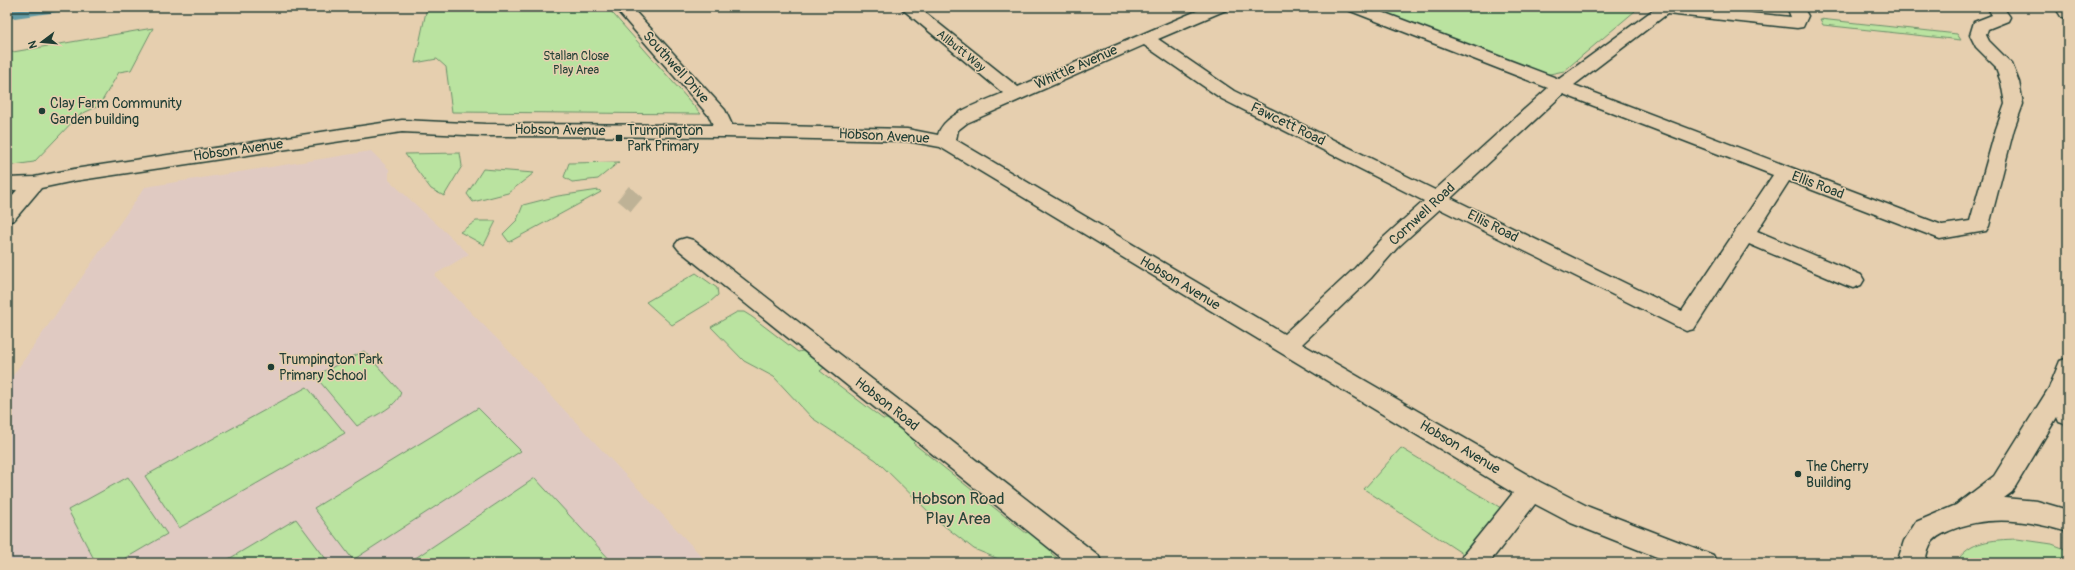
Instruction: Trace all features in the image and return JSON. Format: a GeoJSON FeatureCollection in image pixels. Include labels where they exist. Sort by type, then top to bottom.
{"type":"FeatureCollection","features":[{"type":"Feature","properties":{"kind":"street","name":"Southwell Drive"},"geometry":{"type":"LineString","coordinates":[[622,7],[718,114],[725,131]]}},
{"type":"Feature","properties":{"kind":"street","name":"Allbutt Way"},"geometry":{"type":"LineString","coordinates":[[908,7],[1015,94]]}},
{"type":"Feature","properties":{"kind":"street","name":"Whittle Avenue"},"geometry":{"type":"LineString","coordinates":[[946,142],[948,128],[960,119],[1145,38],[1191,11],[1220,7]]}},
{"type":"Feature","properties":{"kind":"street"},"geometry":{"type":"LineString","coordinates":[[1354,7],[1785,172]]}},
{"type":"Feature","properties":{"kind":"street"},"geometry":{"type":"LineString","coordinates":[[1661,8],[1796,23],[1800,16],[1795,7]]}},
{"type":"Feature","properties":{"kind":"street","name":"Ellis Road"},"geometry":{"type":"LineString","coordinates":[[1438,199],[1686,323],[1785,172],[1940,232],[1979,226],[2005,129],[2014,104],[2010,82],[2003,64],[1982,43],[1978,35],[1980,26],[2002,17],[1995,7]]}},
{"type":"Feature","properties":{"kind":"street"},"geometry":{"type":"LineString","coordinates":[[2062,7],[2068,14]]}},
{"type":"Feature","properties":{"kind":"street","name":"Cornwell Road"},"geometry":{"type":"LineString","coordinates":[[1286,346],[1363,273],[1390,243],[1561,86],[1661,8]]}},
{"type":"Feature","properties":{"kind":"street","name":"Fawcett Road"},"geometry":{"type":"LineString","coordinates":[[1145,38],[1228,95],[1438,199]]}},
{"type":"Feature","properties":{"kind":"street","name":"Hobson Avenue"},"geometry":{"type":"LineString","coordinates":[[7,184],[34,183],[74,174],[402,126],[548,131],[725,131],[907,135],[932,138],[946,142],[1286,346],[1531,490],[1580,515],[1703,563]]}},
{"type":"Feature","properties":{"kind":"street"},"geometry":{"type":"LineString","coordinates":[[7,215],[34,183]]}},
{"type":"Feature","properties":{"kind":"street"},"geometry":{"type":"LineString","coordinates":[[1744,234],[1853,280]]}},
{"type":"Feature","properties":{"kind":"street","name":"Hobson Road"},"geometry":{"type":"LineString","coordinates":[[686,245],[1088,563]]}},
{"type":"Feature","properties":{"kind":"street"},"geometry":{"type":"LineString","coordinates":[[1966,512],[2003,484],[2060,390],[2068,367]]}},
{"type":"Feature","properties":{"kind":"street"},"geometry":{"type":"LineString","coordinates":[[2060,390],[2068,415]]}},
{"type":"Feature","properties":{"kind":"street"},"geometry":{"type":"LineString","coordinates":[[1473,563],[1531,490]]}},
{"type":"Feature","properties":{"kind":"street"},"geometry":{"type":"LineString","coordinates":[[1911,563],[1913,550],[1926,530],[1948,518],[1966,512],[2014,509],[2056,517],[2068,521]]}},
{"type":"Feature","properties":{"kind":"shaded area","name":"Trumpington Park Primary School"},"geometry":{"type":"Polygon","coordinates":[[[371,151],[389,169],[389,180],[469,254],[434,275],[508,350],[708,563],[7,563],[7,384],[145,187],[371,151]]]}},
{"type":"Feature","properties":{"kind":"green space","name":"Stallan Close Play Area"},"geometry":{"type":"Polygon","coordinates":[[[427,7],[607,7],[701,114],[452,112],[446,67],[437,59],[415,63],[427,7]]]}},
{"type":"Feature","properties":{"kind":"green space"},"geometry":{"type":"Polygon","coordinates":[[[1367,7],[1633,7],[1635,11],[1564,71],[1545,75],[1367,7]]]}},
{"type":"Feature","properties":{"kind":"green space"},"geometry":{"type":"Polygon","coordinates":[[[1820,19],[1957,34],[1961,40],[1823,25],[1820,19]]]}},
{"type":"Feature","properties":{"kind":"green space"},"geometry":{"type":"Polygon","coordinates":[[[153,28],[131,70],[119,72],[99,106],[79,115],[34,162],[7,166],[7,53],[153,28]]]}},
{"type":"Feature","properties":{"kind":"green space"},"geometry":{"type":"Polygon","coordinates":[[[460,153],[462,166],[444,196],[431,189],[405,154],[460,153]]]}},
{"type":"Feature","properties":{"kind":"green space"},"geometry":{"type":"Polygon","coordinates":[[[619,162],[598,179],[572,182],[564,177],[569,163],[619,162]]]}},
{"type":"Feature","properties":{"kind":"green space"},"geometry":{"type":"Polygon","coordinates":[[[483,169],[534,173],[508,193],[473,202],[467,194],[483,169]]]}},
{"type":"Feature","properties":{"kind":"green space"},"geometry":{"type":"Polygon","coordinates":[[[599,190],[601,192],[509,242],[503,234],[517,220],[523,205],[558,196],[599,190]]]}},
{"type":"Feature","properties":{"kind":"green space"},"geometry":{"type":"Polygon","coordinates":[[[476,221],[496,221],[484,245],[460,232],[476,221]]]}},
{"type":"Feature","properties":{"kind":"green space"},"geometry":{"type":"Polygon","coordinates":[[[696,273],[717,288],[718,295],[710,302],[672,325],[646,302],[696,273]]]}},
{"type":"Feature","properties":{"kind":"green space","name":"Hobson Road Play Area"},"geometry":{"type":"Polygon","coordinates":[[[737,312],[744,312],[752,317],[798,352],[812,349],[830,363],[820,371],[883,419],[899,419],[920,436],[913,443],[1026,533],[1035,526],[1056,542],[1051,553],[1063,563],[1008,563],[974,549],[938,521],[876,460],[812,418],[774,377],[744,361],[711,327],[737,312]]]}},
{"type":"Feature","properties":{"kind":"green space"},"geometry":{"type":"Polygon","coordinates":[[[364,351],[401,392],[399,398],[383,412],[357,426],[315,376],[364,351]]]}},
{"type":"Feature","properties":{"kind":"green space"},"geometry":{"type":"Polygon","coordinates":[[[307,387],[345,433],[179,528],[145,476],[307,387]]]}},
{"type":"Feature","properties":{"kind":"green space"},"geometry":{"type":"Polygon","coordinates":[[[478,408],[521,451],[353,560],[314,508],[478,408]]]}},
{"type":"Feature","properties":{"kind":"green space"},"geometry":{"type":"Polygon","coordinates":[[[1401,448],[1501,508],[1463,554],[1364,489],[1401,448]]]}},
{"type":"Feature","properties":{"kind":"green space"},"geometry":{"type":"Polygon","coordinates":[[[128,477],[167,534],[121,561],[101,563],[95,561],[68,510],[128,477]]]}},
{"type":"Feature","properties":{"kind":"green space"},"geometry":{"type":"Polygon","coordinates":[[[535,478],[613,563],[408,563],[535,478]]]}},
{"type":"Feature","properties":{"kind":"green space"},"geometry":{"type":"Polygon","coordinates":[[[296,519],[329,563],[222,563],[296,519]]]}},
{"type":"Feature","properties":{"kind":"green space"},"geometry":{"type":"Polygon","coordinates":[[[2017,539],[2052,544],[2068,550],[2068,563],[1956,563],[1961,555],[1982,543],[2017,539]]]}},
{"type":"Feature","properties":{"kind":"waterway"},"geometry":{"type":"LineString","coordinates":[[7,15],[63,7]]}},
{"type":"Feature","properties":{"kind":"tunnel"},"geometry":{"type":"LineString","coordinates":[[623,193],[642,209]]}},
{"type":"Feature","properties":{"kind":"place","name":"Clay Farm Community Garden building"},"geometry":{"type":"Point","coordinates":[42,111]}},
{"type":"Feature","properties":{"kind":"place","name":"Trumpington Park Primary"},"geometry":{"type":"Point","coordinates":[619,138]}},
{"type":"Feature","properties":{"kind":"place","name":"Trumpington Park Primary School"},"geometry":{"type":"Point","coordinates":[271,367]}},
{"type":"Feature","properties":{"kind":"place","name":"The Cherry Building"},"geometry":{"type":"Point","coordinates":[1798,474]}}]}
